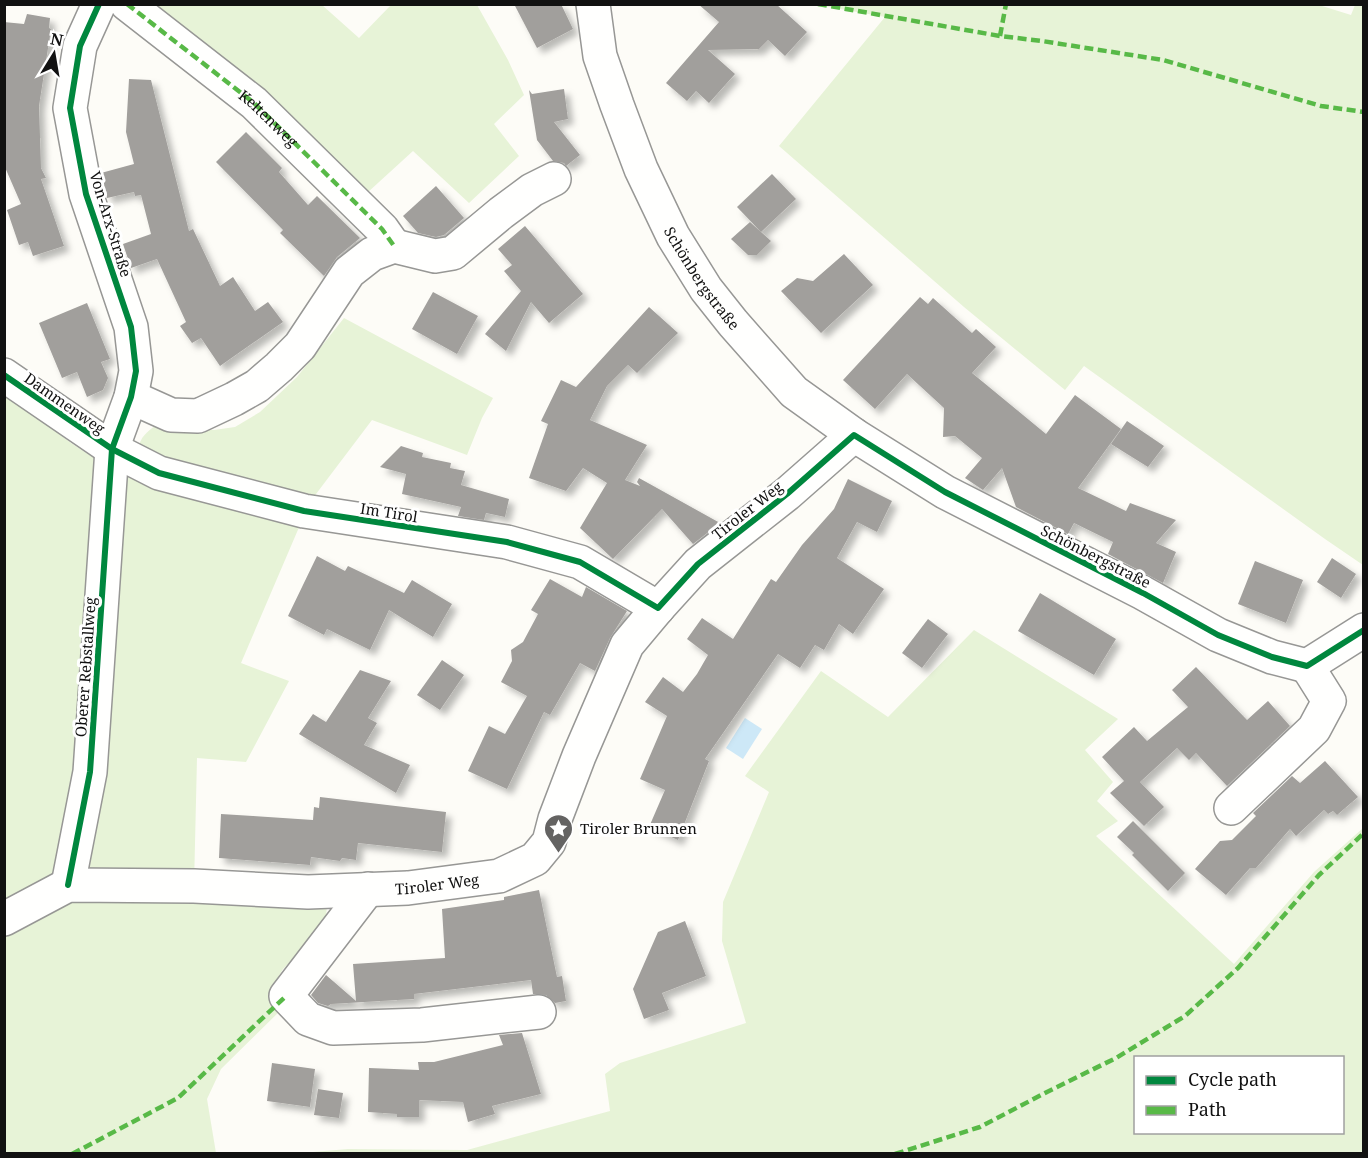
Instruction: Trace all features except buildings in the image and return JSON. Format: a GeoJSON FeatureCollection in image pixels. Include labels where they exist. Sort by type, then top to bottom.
{"type":"FeatureCollection","features":[{"type":"Feature","properties":{"kind":"street","name":"Von-Arx-Straße"},"geometry":{"type":"LineString","coordinates":[[99,4],[80,46],[70,108],[86,194],[131,327],[136,371],[131,397],[112,449]]}},
{"type":"Feature","properties":{"kind":"street","name":"Keltenweg"},"geometry":{"type":"LineString","coordinates":[[127,4],[254,103],[382,229],[394,246]]}},
{"type":"Feature","properties":{"kind":"street","name":"Schönbergstraße"},"geometry":{"type":"LineString","coordinates":[[593,4],[600,56],[641,169],[673,236],[706,289],[794,392],[855,435],[945,492],[1143,593],[1218,635],[1272,657],[1307,666]]}},
{"type":"Feature","properties":{"kind":"street"},"geometry":{"type":"LineString","coordinates":[[131,397],[171,415],[198,416],[257,386],[300,346],[349,272],[372,254],[394,246],[435,256],[453,253],[532,190],[554,179]]}},
{"type":"Feature","properties":{"kind":"street","name":"Dammenweg"},"geometry":{"type":"LineString","coordinates":[[4,375],[112,449]]}},
{"type":"Feature","properties":{"kind":"street","name":"Tiroler Weg"},"geometry":{"type":"LineString","coordinates":[[4,919],[68,885],[194,886],[308,892],[408,888],[499,876],[535,859],[549,842],[555,819],[579,756],[627,645],[698,564],[787,494],[855,435]]}},
{"type":"Feature","properties":{"kind":"street","name":"Im Tirol"},"geometry":{"type":"LineString","coordinates":[[112,449],[159,473],[304,511],[507,542],[580,562],[658,608]]}},
{"type":"Feature","properties":{"kind":"street","name":"Oberer Rebstallweg"},"geometry":{"type":"LineString","coordinates":[[68,885],[90,772],[112,449]]}},
{"type":"Feature","properties":{"kind":"street"},"geometry":{"type":"LineString","coordinates":[[1231,808],[1314,729],[1329,701],[1307,666],[1364,630]]}},
{"type":"Feature","properties":{"kind":"street"},"geometry":{"type":"LineString","coordinates":[[368,889],[286,996],[308,1018],[333,1028],[422,1025],[539,1012]]}},
{"type":"Feature","properties":{"kind":"green space"},"geometry":{"type":"Polygon","coordinates":[[[140,5],[322,5],[359,38],[391,5],[477,5],[508,60],[524,95],[494,124],[519,156],[469,203],[413,151],[367,193],[140,5]]]}},
{"type":"Feature","properties":{"kind":"green space"},"geometry":{"type":"Polygon","coordinates":[[[818,5],[1319,5],[1351,15],[1355,5],[1363,5],[1363,565],[1084,366],[1065,390],[964,307],[779,146],[885,17],[818,5]]]}},
{"type":"Feature","properties":{"kind":"green space"},"geometry":{"type":"Polygon","coordinates":[[[344,318],[493,398],[467,455],[372,420],[313,498],[240,482],[138,449],[144,435],[156,425],[214,430],[235,427],[260,412],[297,377],[344,318]]]}},
{"type":"Feature","properties":{"kind":"green space"},"geometry":{"type":"Polygon","coordinates":[[[4,390],[71,443],[110,468],[159,490],[300,525],[241,663],[289,681],[246,762],[197,758],[194,886],[327,906],[325,927],[283,969],[277,979],[276,988],[286,1005],[221,1069],[207,1099],[216,1153],[5,1153],[4,390]]]}},
{"type":"Feature","properties":{"kind":"green space"},"geometry":{"type":"Polygon","coordinates":[[[974,630],[1118,719],[1085,750],[1113,782],[1097,801],[1118,821],[1096,836],[1234,964],[1314,872],[1363,828],[1363,1153],[301,1153],[348,1149],[467,1150],[610,1111],[605,1074],[620,1063],[746,1023],[722,941],[723,902],[769,792],[745,776],[821,671],[888,717],[974,630]]]}},
{"type":"Feature","properties":{"kind":"water"},"geometry":{"type":"Polygon","coordinates":[[[745,718],[762,729],[743,759],[726,748],[745,718]]]}},
{"type":"Feature","properties":{"kind":"marked path"},"geometry":{"type":"LineString","coordinates":[[127,4],[254,103],[382,229],[394,246]]}},
{"type":"Feature","properties":{"kind":"marked path"},"geometry":{"type":"LineString","coordinates":[[818,4],[1000,36],[1163,60],[1321,106],[1364,112]]}},
{"type":"Feature","properties":{"kind":"marked path"},"geometry":{"type":"LineString","coordinates":[[1000,36],[1006,4]]}},
{"type":"Feature","properties":{"kind":"marked path"},"geometry":{"type":"LineString","coordinates":[[895,1154],[980,1127],[1116,1058],[1185,1016],[1238,968],[1319,875],[1364,833]]}},
{"type":"Feature","properties":{"kind":"marked path"},"geometry":{"type":"LineString","coordinates":[[72,1154],[178,1098],[286,996]]}},
{"type":"Feature","properties":{"kind":"cycle path"},"geometry":{"type":"LineString","coordinates":[[68,885],[90,772],[112,449],[131,397],[136,371],[131,327],[86,194],[70,108],[80,46],[99,4]]}},
{"type":"Feature","properties":{"kind":"cycle path"},"geometry":{"type":"LineString","coordinates":[[4,375],[112,449],[159,473],[304,511],[507,542],[580,562],[658,608],[698,564],[787,494],[854,435],[945,492],[1143,593],[1218,635],[1272,657],[1307,666],[1364,630]]}},
{"type":"Feature","properties":{"kind":"place","name":"Tiroler Brunnen"},"geometry":{"type":"Point","coordinates":[559,854]}}]}
